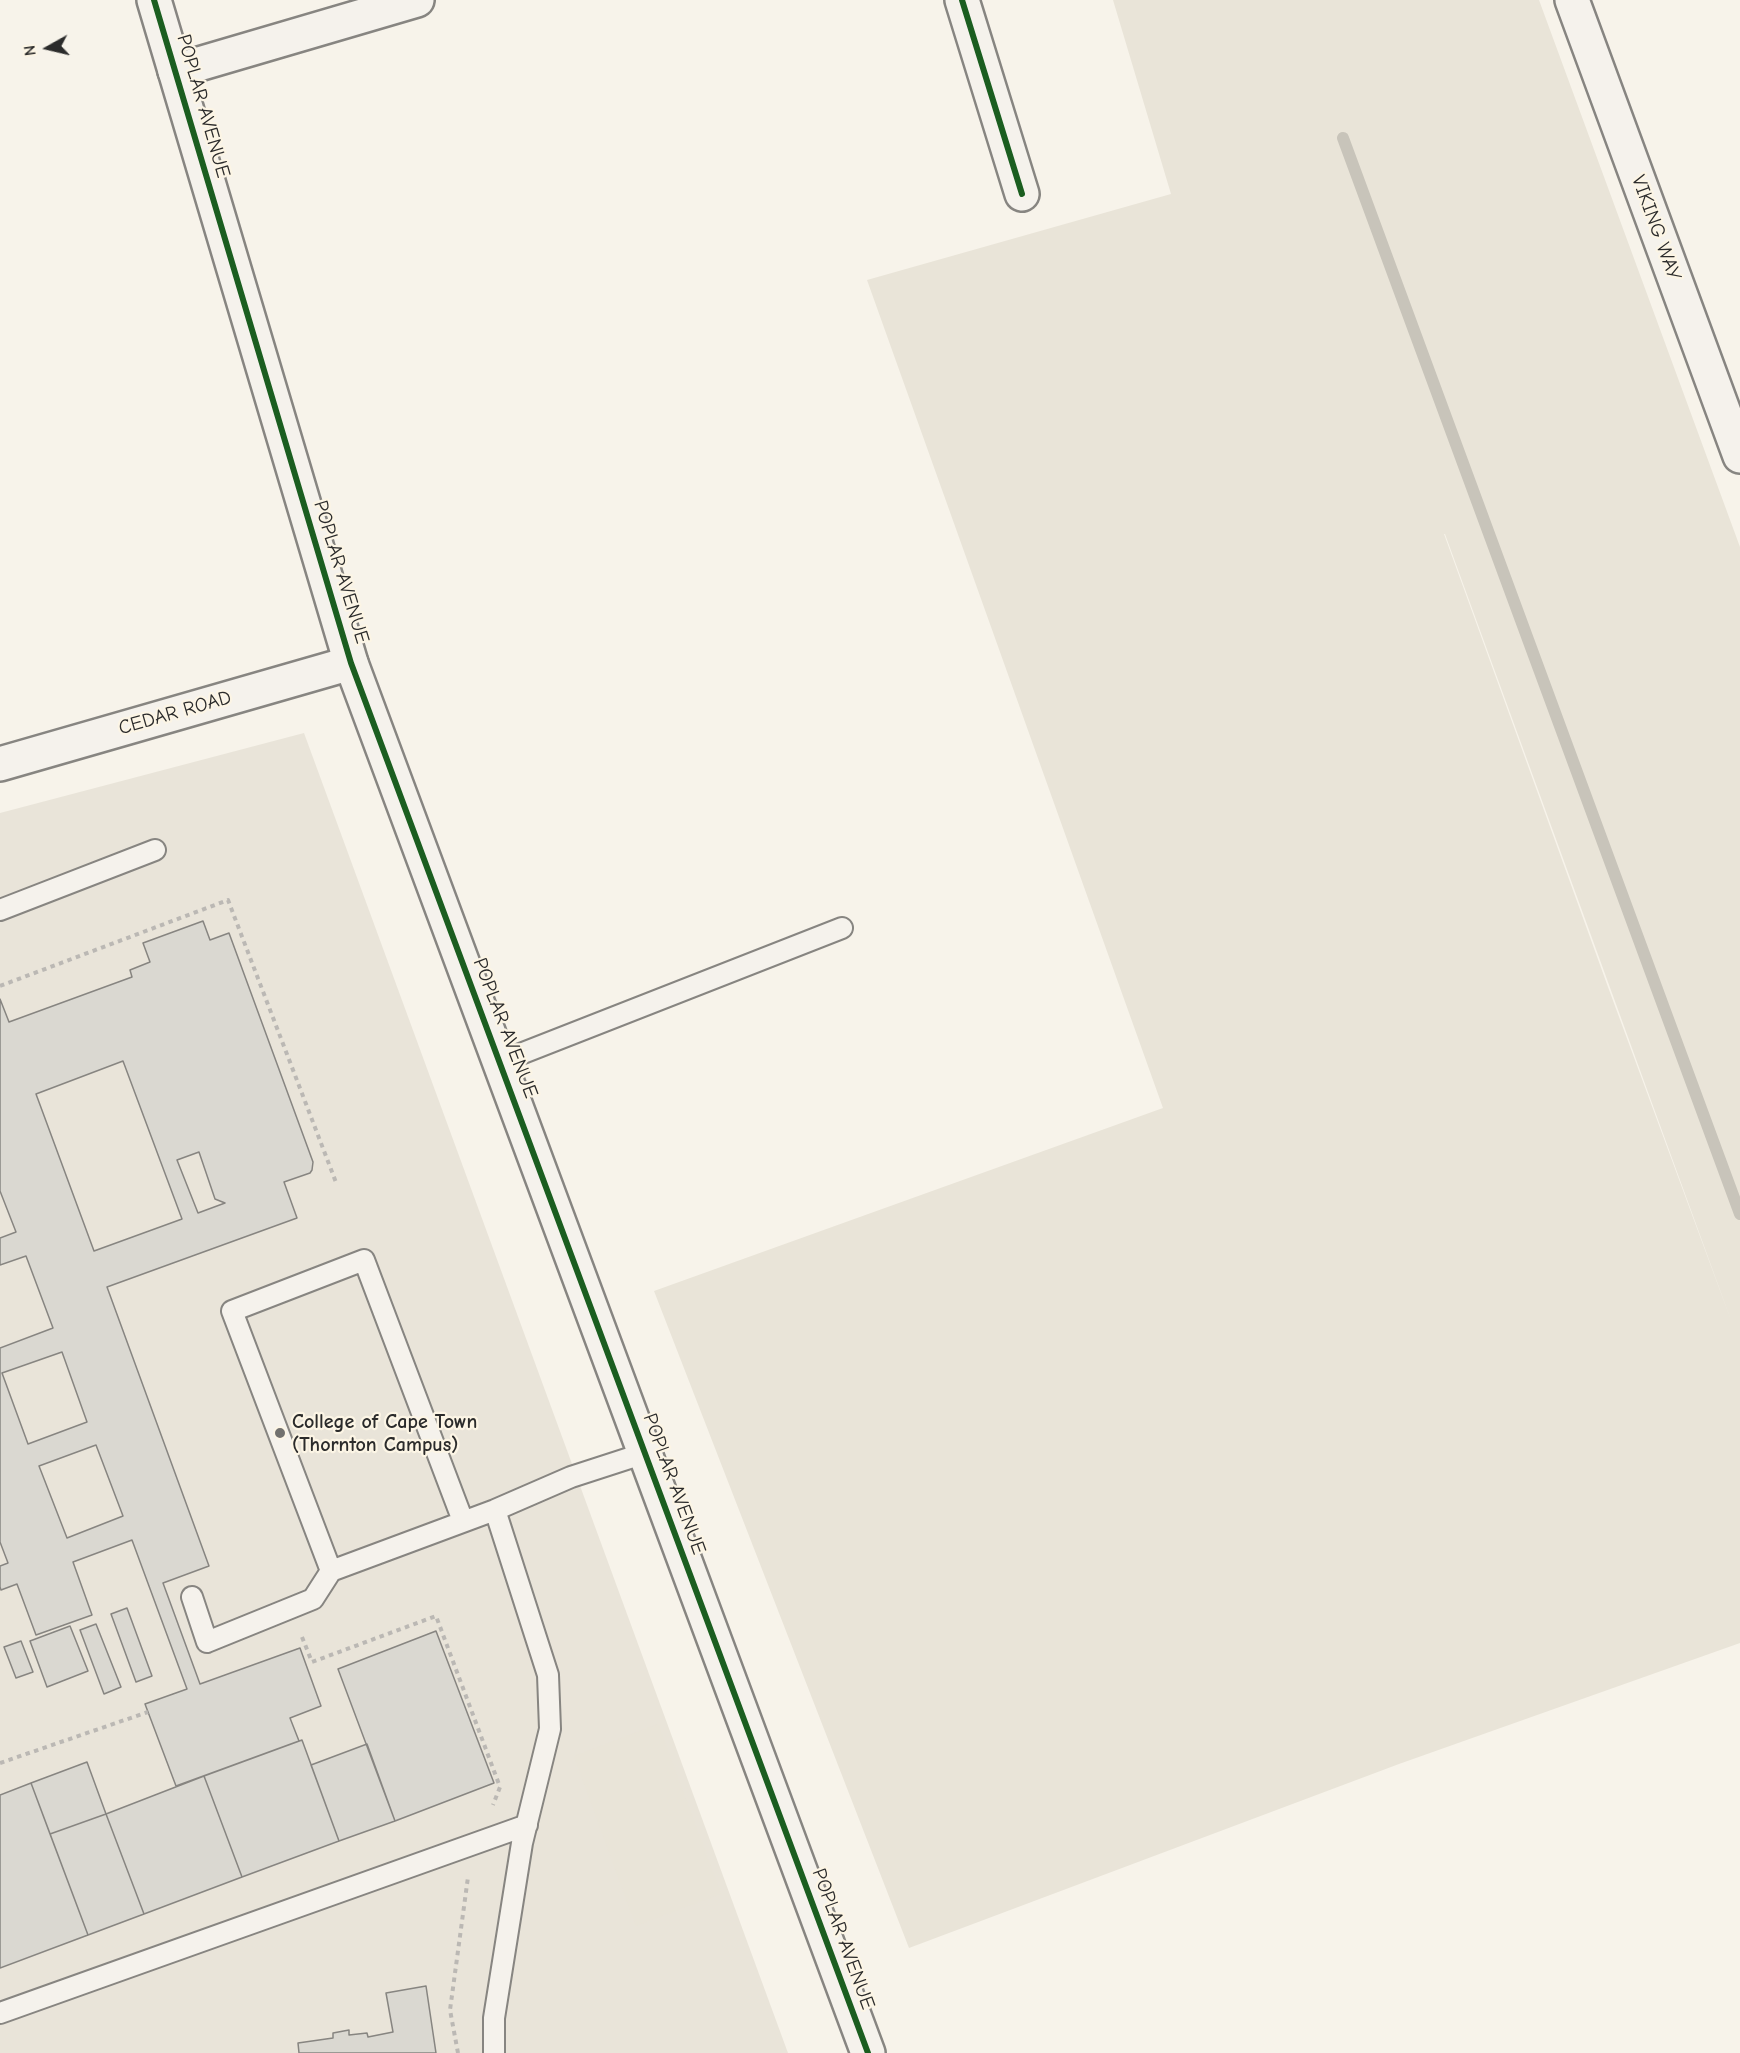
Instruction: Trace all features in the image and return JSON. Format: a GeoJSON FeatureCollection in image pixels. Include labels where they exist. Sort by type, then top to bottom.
{"type":"FeatureCollection","features":[{"type":"Feature","properties":{"kind":"street","name":"POPLAR AVENUE"},"geometry":{"type":"LineString","coordinates":[[154,0],[351,663],[868,2053]]}},
{"type":"Feature","properties":{"kind":"street"},"geometry":{"type":"LineString","coordinates":[[175,71],[417,0]]}},
{"type":"Feature","properties":{"kind":"street"},"geometry":{"type":"LineString","coordinates":[[962,0],[1022,194]]}},
{"type":"Feature","properties":{"kind":"street","name":"VIKING WAY"},"geometry":{"type":"LineString","coordinates":[[1572,0],[1740,456]]}},
{"type":"Feature","properties":{"kind":"street","name":"CEDAR ROAD"},"geometry":{"type":"LineString","coordinates":[[0,764],[351,663]]}},
{"type":"Feature","properties":{"kind":"lane"},"geometry":{"type":"LineString","coordinates":[[0,910],[155,850]]}},
{"type":"Feature","properties":{"kind":"lane"},"geometry":{"type":"LineString","coordinates":[[500,1062],[842,928]]}},
{"type":"Feature","properties":{"kind":"lane"},"geometry":{"type":"LineString","coordinates":[[331,1571],[232,1311],[364,1260],[462,1521]]}},
{"type":"Feature","properties":{"kind":"lane"},"geometry":{"type":"LineString","coordinates":[[192,1597],[207,1642],[313,1599],[331,1571],[495,1510],[571,1477],[645,1453]]}},
{"type":"Feature","properties":{"kind":"lane"},"geometry":{"type":"LineString","coordinates":[[494,2053],[495,2008],[527,1825],[550,1729],[548,1675],[495,1510]]}},
{"type":"Feature","properties":{"kind":"lane"},"geometry":{"type":"LineString","coordinates":[[0,2013],[527,1825]]}},
{"type":"Feature","properties":{"kind":"path"},"geometry":{"type":"LineString","coordinates":[[0,986],[228,900],[337,1185]]}},
{"type":"Feature","properties":{"kind":"path"},"geometry":{"type":"LineString","coordinates":[[292,1608],[312,1662],[436,1616],[501,1787],[476,1843],[470,1864],[450,2010],[458,2053]]}},
{"type":"Feature","properties":{"kind":"path"},"geometry":{"type":"LineString","coordinates":[[0,1763],[148,1712]]}},
{"type":"Feature","properties":{"kind":"shaded area"},"geometry":{"type":"Polygon","coordinates":[[[1113,0],[1539,0],[1740,547],[1740,1643],[1399,1764],[909,1948],[654,1291],[1163,1108],[867,280],[1171,194],[1113,0]],[[1445,534],[1608,987],[1732,1323],[1445,534]]]}},
{"type":"Feature","properties":{"kind":"shaded area","name":"College of Cape Town (Thornton Campus)"},"geometry":{"type":"Polygon","coordinates":[[[304,733],[788,2053],[0,2053],[0,813],[304,733]]]}},
{"type":"Feature","properties":{"kind":"shaded area"},"geometry":{"type":"Polygon","coordinates":[[[658,1724],[721,1894],[636,1926],[574,1756],[658,1724]]]}},
{"type":"Feature","properties":{"kind":"building"},"geometry":{"type":"Polygon","coordinates":[[[203,921],[210,940],[229,933],[313,1162],[310,1173],[284,1182],[297,1218],[107,1287],[209,1566],[163,1583],[200,1684],[300,1648],[321,1706],[290,1718],[299,1741],[176,1786],[145,1704],[187,1689],[132,1540],[73,1562],[92,1615],[36,1635],[17,1584],[1,1590],[0,1587],[0,1566],[8,1563],[0,1542],[0,1348],[53,1328],[26,1256],[0,1265],[0,1238],[16,1232],[0,1191],[0,999],[9,1022],[132,977],[130,970],[150,962],[143,943],[203,921]],[[123,1061],[36,1094],[94,1251],[182,1219],[123,1061]],[[199,1152],[177,1160],[198,1213],[225,1203],[215,1199],[199,1152]],[[62,1352],[2,1373],[28,1444],[87,1422],[62,1352]],[[96,1445],[39,1466],[67,1538],[123,1516],[96,1445]]]}},
{"type":"Feature","properties":{"kind":"building"},"geometry":{"type":"Polygon","coordinates":[[[127,1608],[152,1676],[136,1682],[111,1614],[127,1608]]]}},
{"type":"Feature","properties":{"kind":"building"},"geometry":{"type":"Polygon","coordinates":[[[96,1624],[121,1687],[104,1694],[80,1630],[96,1624]]]}},
{"type":"Feature","properties":{"kind":"building"},"geometry":{"type":"Polygon","coordinates":[[[70,1626],[88,1671],[47,1687],[30,1641],[70,1626]]]}},
{"type":"Feature","properties":{"kind":"building"},"geometry":{"type":"Polygon","coordinates":[[[436,1631],[494,1783],[395,1821],[338,1669],[436,1631]]]}},
{"type":"Feature","properties":{"kind":"building"},"geometry":{"type":"Polygon","coordinates":[[[21,1641],[33,1672],[16,1678],[4,1647],[21,1641]]]}},
{"type":"Feature","properties":{"kind":"building"},"geometry":{"type":"Polygon","coordinates":[[[302,1740],[339,1841],[242,1877],[204,1776],[302,1740]]]}},
{"type":"Feature","properties":{"kind":"building"},"geometry":{"type":"Polygon","coordinates":[[[367,1744],[395,1821],[339,1841],[311,1765],[367,1744]]]}},
{"type":"Feature","properties":{"kind":"building"},"geometry":{"type":"Polygon","coordinates":[[[87,1762],[106,1814],[50,1834],[31,1783],[87,1762]]]}},
{"type":"Feature","properties":{"kind":"building"},"geometry":{"type":"Polygon","coordinates":[[[204,1776],[242,1877],[144,1914],[106,1814],[204,1776]]]}},
{"type":"Feature","properties":{"kind":"building"},"geometry":{"type":"Polygon","coordinates":[[[31,1783],[88,1935],[0,1968],[0,1795],[31,1783]]]}},
{"type":"Feature","properties":{"kind":"building"},"geometry":{"type":"Polygon","coordinates":[[[106,1814],[144,1914],[88,1935],[50,1834],[106,1814]]]}},
{"type":"Feature","properties":{"kind":"building"},"geometry":{"type":"Polygon","coordinates":[[[426,1986],[436,2053],[299,2053],[298,2043],[333,2038],[333,2033],[349,2030],[349,2035],[367,2033],[368,2037],[393,2032],[386,1993],[426,1986]]]}},
{"type":"Feature","properties":{"kind":"waterway"},"geometry":{"type":"LineString","coordinates":[[1343,138],[1740,1214]]}},
{"type":"Feature","properties":{"kind":"cycle path"},"geometry":{"type":"LineString","coordinates":[[154,0],[351,663],[868,2053]]}},
{"type":"Feature","properties":{"kind":"cycle path"},"geometry":{"type":"LineString","coordinates":[[962,0],[1022,194]]}},
{"type":"Feature","properties":{"kind":"place","name":"College of Cape Town (Thornton Campus)"},"geometry":{"type":"Point","coordinates":[280,1433]}}]}
